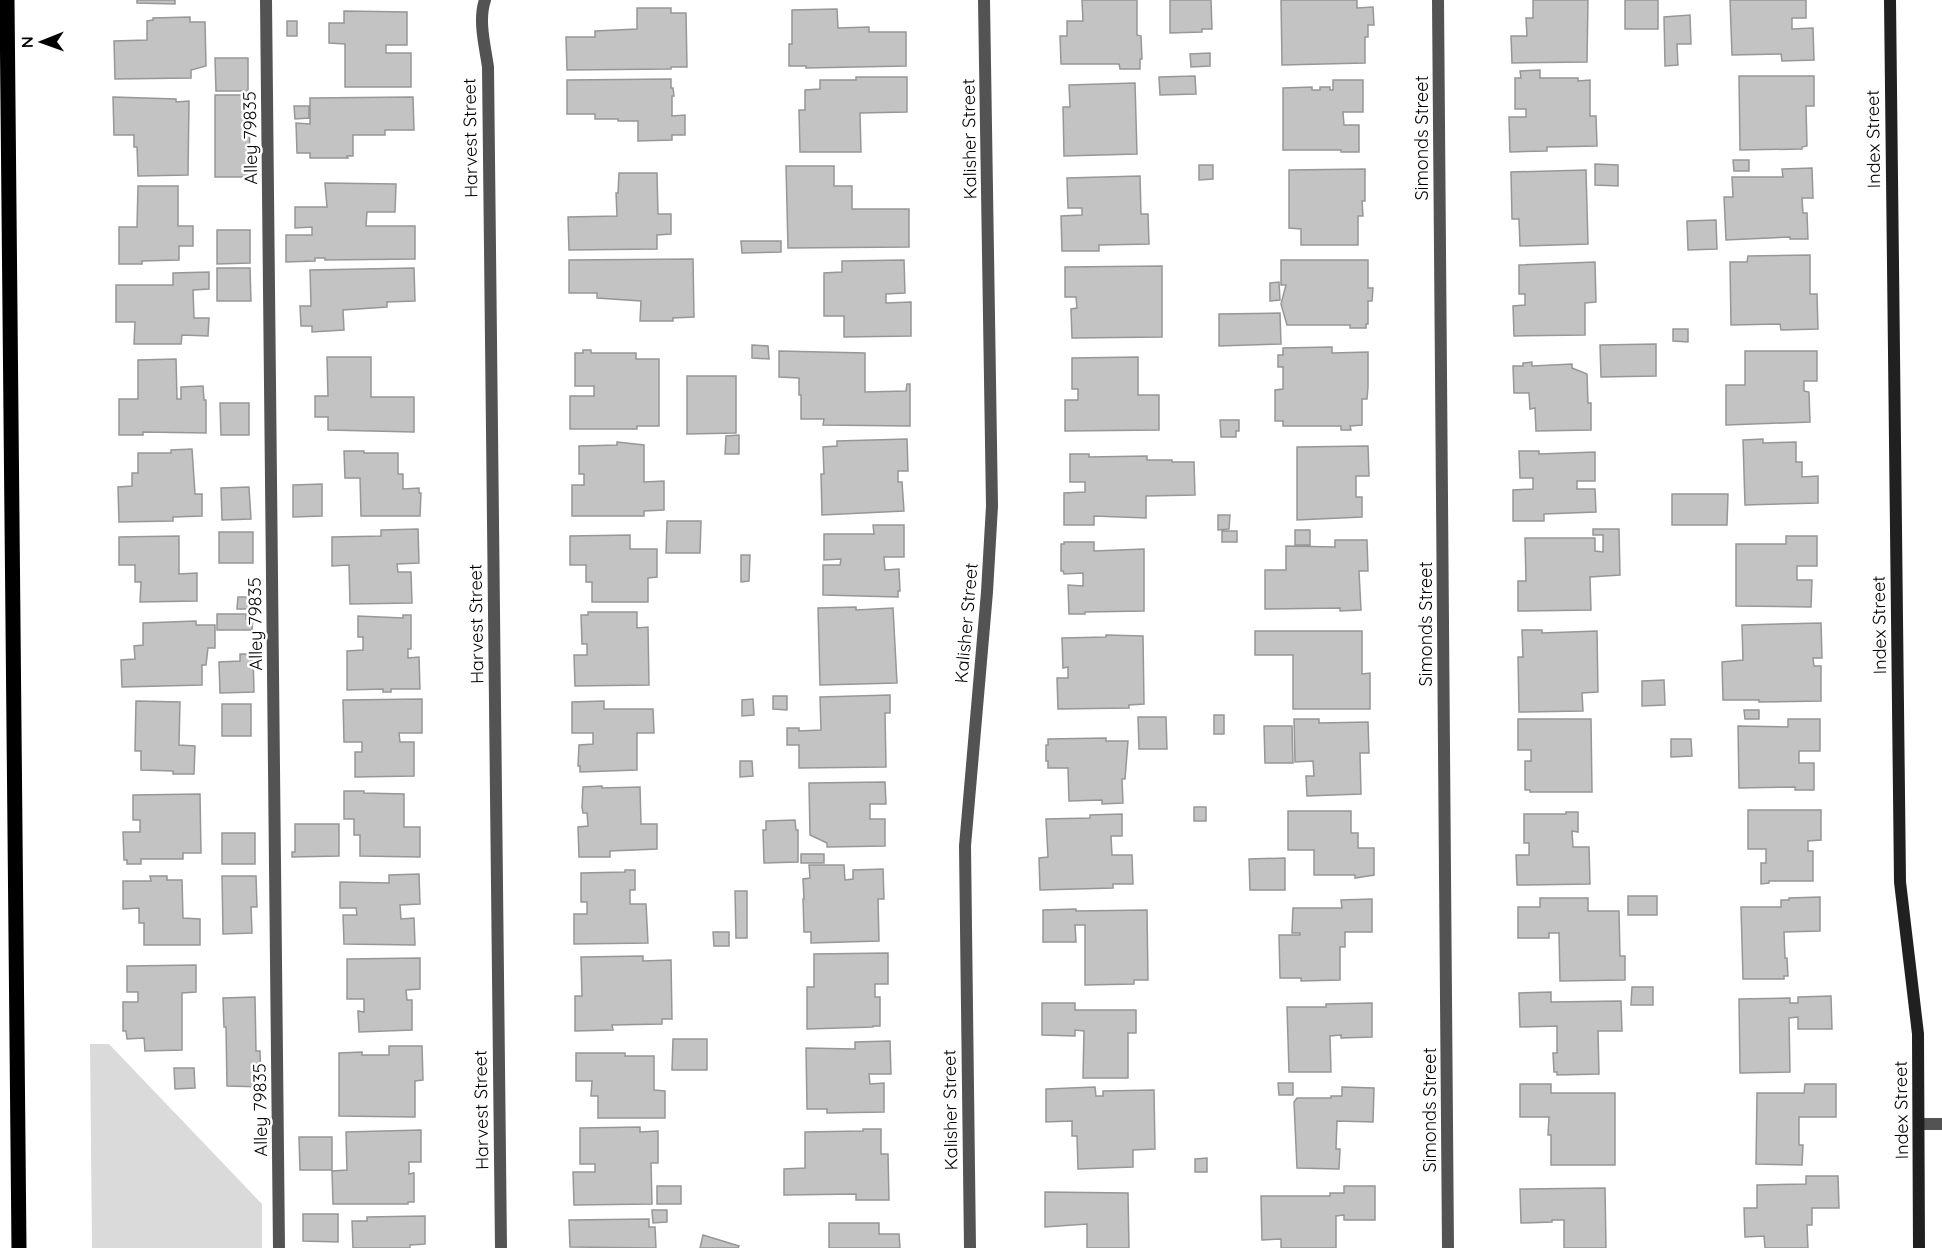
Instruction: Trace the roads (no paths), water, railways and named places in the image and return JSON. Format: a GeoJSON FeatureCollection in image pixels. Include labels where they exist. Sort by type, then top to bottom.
{"type":"FeatureCollection","features":[{"type":"Feature","properties":{"kind":"main road"},"geometry":{"type":"LineString","coordinates":[[7,0],[5,253],[20,1248]]}},
{"type":"Feature","properties":{"kind":"street","name":"Alley 79835"},"geometry":{"type":"LineString","coordinates":[[266,0],[279,1248]]}},
{"type":"Feature","properties":{"kind":"street","name":"Harvest Street"},"geometry":{"type":"LineString","coordinates":[[484,0],[482,7],[483,37],[488,67],[501,1248]]}},
{"type":"Feature","properties":{"kind":"street","name":"Kalisher Street"},"geometry":{"type":"LineString","coordinates":[[970,1248],[965,846],[992,507],[984,0]]}},
{"type":"Feature","properties":{"kind":"street","name":"Simonds Street"},"geometry":{"type":"LineString","coordinates":[[1438,0],[1448,1248]]}},
{"type":"Feature","properties":{"kind":"street","name":"Index Street"},"geometry":{"type":"LineString","coordinates":[[1890,0],[1900,882],[1918,1034],[1919,1248]]}},
{"type":"Feature","properties":{"kind":"street"},"geometry":{"type":"LineString","coordinates":[[1919,1124],[1942,1124]]}}]}
